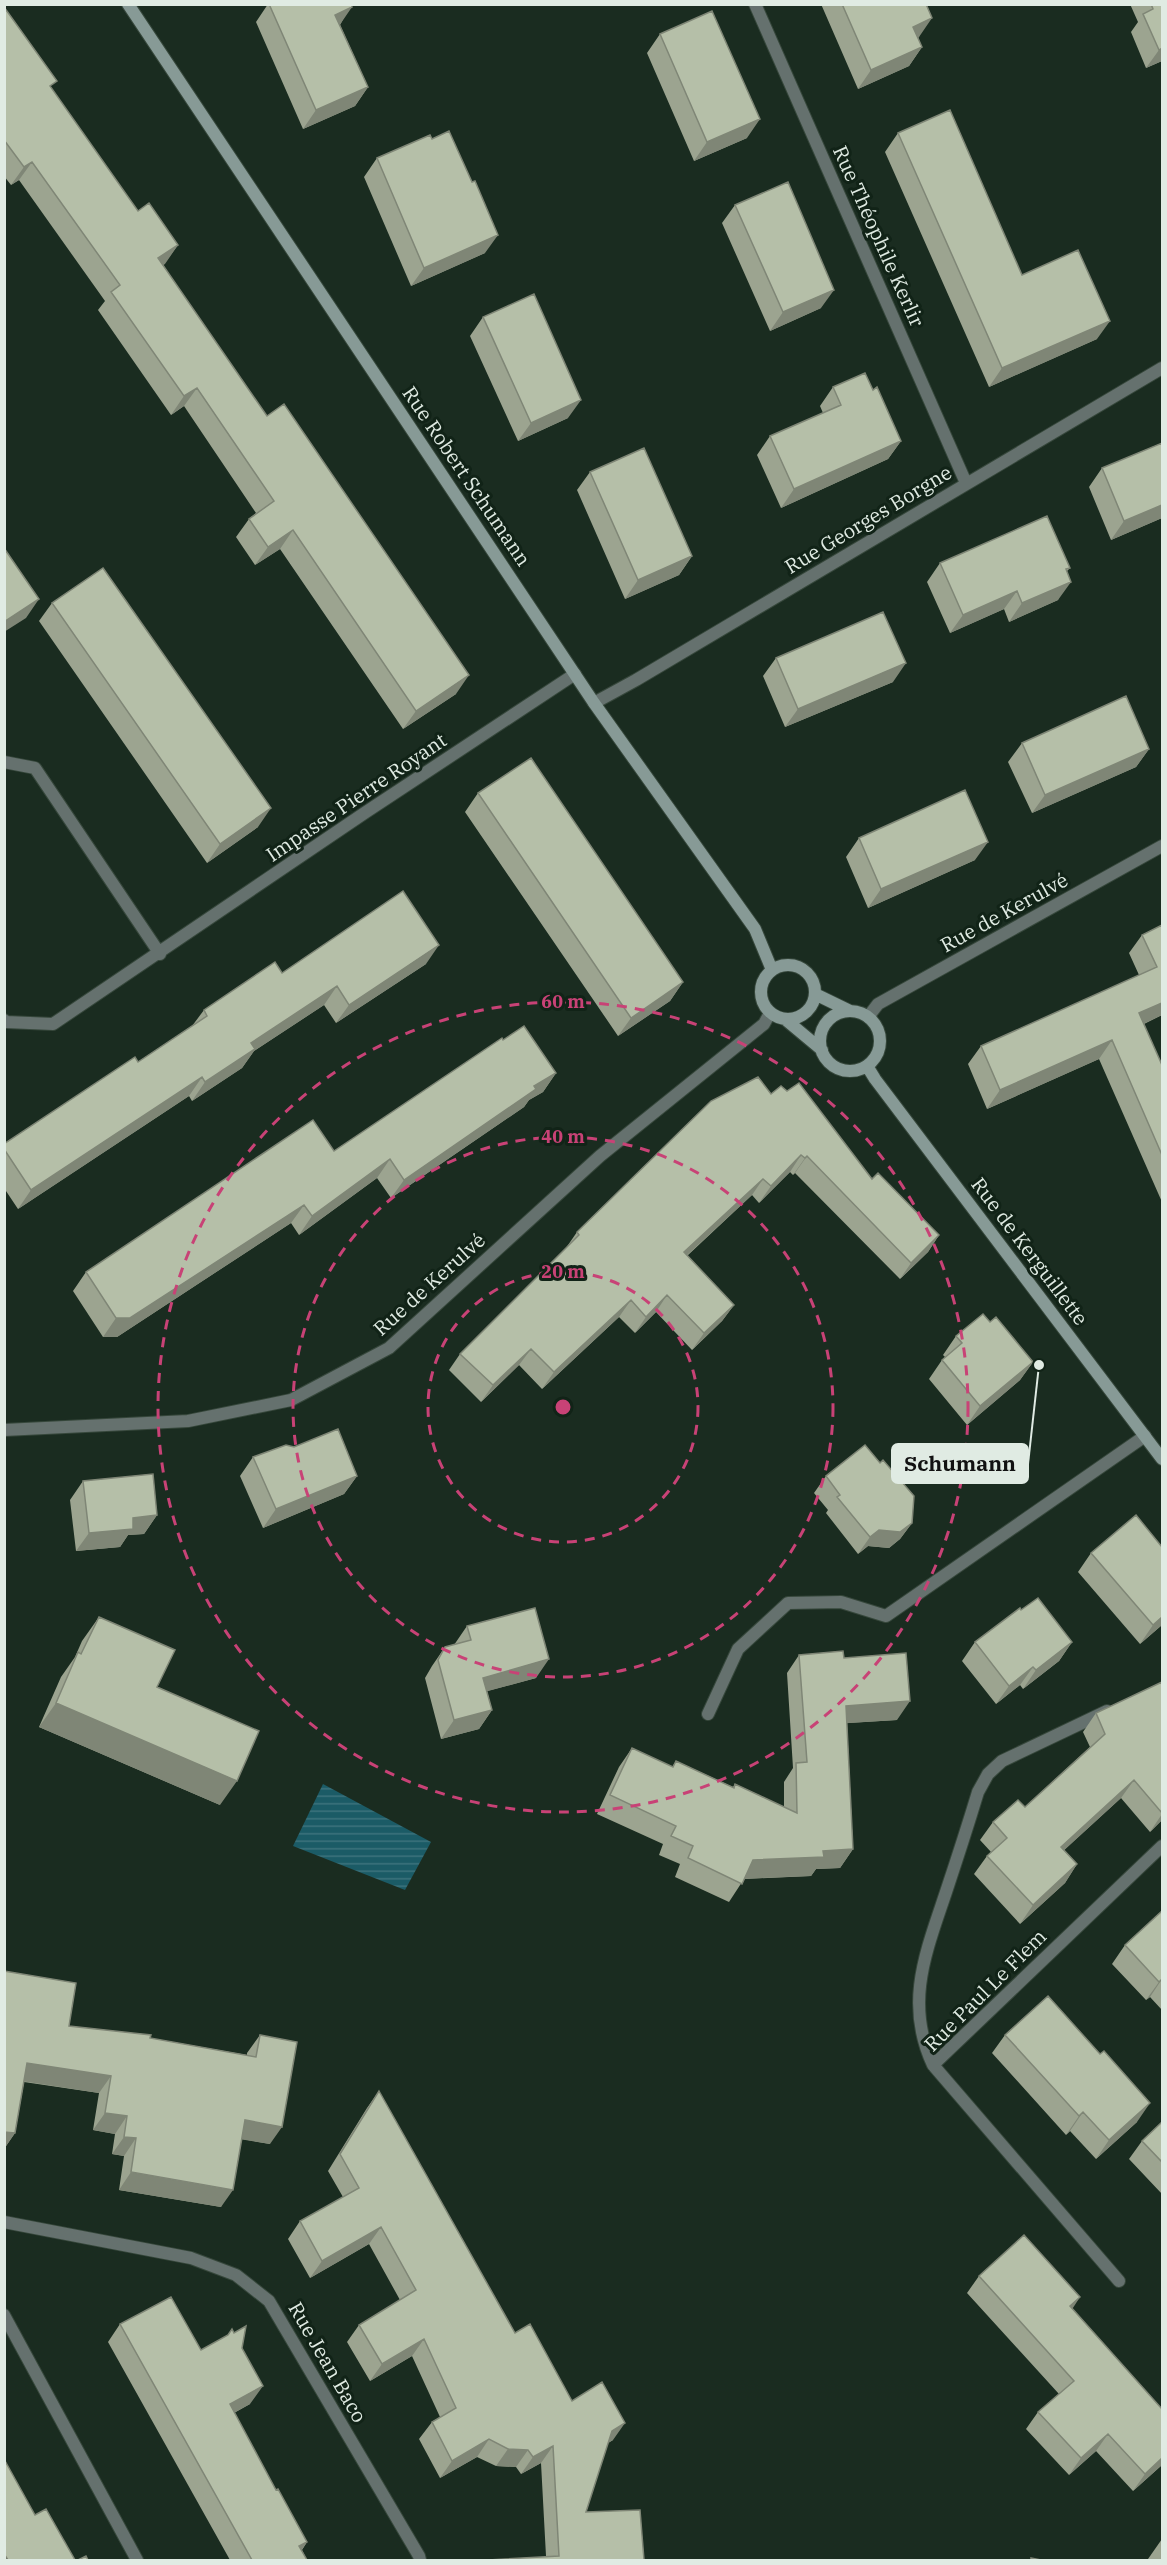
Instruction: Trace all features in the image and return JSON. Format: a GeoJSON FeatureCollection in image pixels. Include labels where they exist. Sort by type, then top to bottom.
{"type":"FeatureCollection","features":[{"type":"Feature","properties":{"kind":"street","name":"Rue Robert Schumann"},"geometry":{"type":"LineString","coordinates":[[128,4],[594,703],[755,929],[772,970]]}},
{"type":"Feature","properties":{"kind":"street","name":"Rue Théophile Kerlir"},"geometry":{"type":"LineString","coordinates":[[755,4],[966,483]]}},
{"type":"Feature","properties":{"kind":"street","name":"Rue Georges Borgne"},"geometry":{"type":"LineString","coordinates":[[594,703],[1162,368]]}},
{"type":"Feature","properties":{"kind":"street","name":"Impasse Pierre Royant"},"geometry":{"type":"LineString","coordinates":[[4,1020],[6,1022],[53,1024],[575,674]]}},
{"type":"Feature","properties":{"kind":"street"},"geometry":{"type":"LineString","coordinates":[[4,762],[35,768],[160,954]]}},
{"type":"Feature","properties":{"kind":"street","name":"Rue de Kerulvé"},"geometry":{"type":"LineString","coordinates":[[868,1017],[878,1004],[1162,846]]}},
{"type":"Feature","properties":{"kind":"street"},"geometry":{"type":"LineString","coordinates":[[786,1020],[794,1019],[809,1010],[815,994],[811,977],[805,970],[788,965],[772,970],[766,975],[760,991],[765,1007],[770,1013],[786,1020],[822,1050],[832,1065],[840,1069],[859,1070],[867,1066],[874,1059],[880,1041],[879,1032],[868,1017],[815,994]]}},
{"type":"Feature","properties":{"kind":"street"},"geometry":{"type":"LineString","coordinates":[[822,1050],[822,1031],[826,1023],[833,1016],[850,1011]]}},
{"type":"Feature","properties":{"kind":"street","name":"Rue de Kerulvé"},"geometry":{"type":"LineString","coordinates":[[4,1430],[188,1420],[291,1400],[389,1348],[600,1156],[764,1024],[770,1013]]}},
{"type":"Feature","properties":{"kind":"street","name":"Rue de Kerguillette"},"geometry":{"type":"LineString","coordinates":[[867,1066],[1162,1459]]}},
{"type":"Feature","properties":{"kind":"street"},"geometry":{"type":"LineString","coordinates":[[708,1714],[738,1649],[788,1603],[841,1602],[886,1616],[1145,1436]]}},
{"type":"Feature","properties":{"kind":"street"},"geometry":{"type":"LineString","coordinates":[[933,2065],[923,2043],[919,2017],[921,1967],[978,1792],[988,1774],[1002,1761],[1120,1705]]}},
{"type":"Feature","properties":{"kind":"street","name":"Rue Paul Le Flem"},"geometry":{"type":"LineString","coordinates":[[1119,2281],[933,2065],[1162,1846]]}},
{"type":"Feature","properties":{"kind":"street","name":"Rue Jean Baco"},"geometry":{"type":"LineString","coordinates":[[4,2222],[191,2258],[236,2275],[269,2301],[420,2560]]}},
{"type":"Feature","properties":{"kind":"street"},"geometry":{"type":"LineString","coordinates":[[4,2315],[137,2560]]}},
{"type":"Feature","properties":{"kind":"water"},"geometry":{"type":"Polygon","coordinates":[[[323,1784],[431,1842],[405,1890],[293,1846],[323,1784]]]}},
{"type":"Feature","properties":{"kind":"building"},"geometry":{"type":"Polygon","coordinates":[[[269,4],[351,4],[352,7],[335,15],[368,87],[316,110],[269,4]]]}},
{"type":"Feature","properties":{"kind":"building"},"geometry":{"type":"Polygon","coordinates":[[[842,4],[926,4],[932,18],[913,27],[922,47],[871,70],[842,4]]]}},
{"type":"Feature","properties":{"kind":"building"},"geometry":{"type":"Polygon","coordinates":[[[1151,4],[1162,4],[1162,48],[1159,50],[1143,14],[1153,9],[1151,4]]]}},
{"type":"Feature","properties":{"kind":"building"},"geometry":{"type":"Polygon","coordinates":[[[4,7],[57,81],[50,86],[138,211],[149,203],[178,245],[158,258],[267,416],[284,404],[469,675],[416,711],[293,530],[268,547],[249,519],[274,501],[197,388],[184,396],[111,292],[120,285],[32,162],[24,167],[4,140],[4,7]]]}},
{"type":"Feature","properties":{"kind":"building"},"geometry":{"type":"Polygon","coordinates":[[[712,11],[760,119],[707,142],[660,34],[712,11]]]}},
{"type":"Feature","properties":{"kind":"building"},"geometry":{"type":"Polygon","coordinates":[[[950,110],[1022,275],[1078,250],[1110,321],[1002,368],[898,133],[950,110]]]}},
{"type":"Feature","properties":{"kind":"building"},"geometry":{"type":"Polygon","coordinates":[[[449,131],[472,182],[475,181],[498,235],[424,268],[377,158],[430,135],[432,139],[449,131]]]}},
{"type":"Feature","properties":{"kind":"building"},"geometry":{"type":"Polygon","coordinates":[[[788,182],[834,290],[783,312],[735,205],[788,182]]]}},
{"type":"Feature","properties":{"kind":"building"},"geometry":{"type":"Polygon","coordinates":[[[534,294],[581,400],[531,423],[483,317],[534,294]]]}},
{"type":"Feature","properties":{"kind":"building"},"geometry":{"type":"Polygon","coordinates":[[[865,373],[873,390],[877,387],[901,441],[794,489],[770,436],[841,405],[833,387],[865,373]]]}},
{"type":"Feature","properties":{"kind":"building"},"geometry":{"type":"Polygon","coordinates":[[[1162,443],[1162,505],[1124,521],[1102,468],[1162,443]]]}},
{"type":"Feature","properties":{"kind":"building"},"geometry":{"type":"Polygon","coordinates":[[[644,448],[692,556],[638,580],[590,472],[644,448]]]}},
{"type":"Feature","properties":{"kind":"building"},"geometry":{"type":"Polygon","coordinates":[[[1047,516],[1070,568],[1066,569],[1071,582],[1022,603],[1017,591],[963,615],[940,563],[1047,516]]]}},
{"type":"Feature","properties":{"kind":"building"},"geometry":{"type":"Polygon","coordinates":[[[4,548],[39,599],[4,622],[4,548]]]}},
{"type":"Feature","properties":{"kind":"building"},"geometry":{"type":"Polygon","coordinates":[[[103,568],[271,808],[220,844],[52,603],[103,568]]]}},
{"type":"Feature","properties":{"kind":"building"},"geometry":{"type":"Polygon","coordinates":[[[883,612],[906,663],[798,709],[776,658],[883,612]]]}},
{"type":"Feature","properties":{"kind":"building"},"geometry":{"type":"Polygon","coordinates":[[[1126,696],[1149,749],[1045,795],[1022,743],[1126,696]]]}},
{"type":"Feature","properties":{"kind":"building"},"geometry":{"type":"Polygon","coordinates":[[[531,758],[683,982],[631,1018],[478,793],[531,758]]]}},
{"type":"Feature","properties":{"kind":"building"},"geometry":{"type":"Polygon","coordinates":[[[965,790],[988,842],[881,889],[859,838],[965,790]]]}},
{"type":"Feature","properties":{"kind":"building"},"geometry":{"type":"Polygon","coordinates":[[[403,891],[439,945],[349,1005],[337,986],[251,1043],[255,1049],[205,1082],[202,1077],[31,1190],[4,1149],[4,1144],[135,1057],[138,1062],[207,1016],[204,1010],[275,962],[282,973],[403,891]]]}},
{"type":"Feature","properties":{"kind":"building"},"geometry":{"type":"Polygon","coordinates":[[[1162,925],[1162,1003],[1139,1013],[1162,1065],[1162,1155],[1112,1040],[1000,1090],[981,1046],[1157,967],[1142,935],[1162,925]]]}},
{"type":"Feature","properties":{"kind":"building"},"geometry":{"type":"Polygon","coordinates":[[[524,1026],[556,1073],[534,1086],[536,1089],[404,1180],[390,1159],[312,1216],[304,1205],[130,1318],[116,1318],[86,1272],[313,1120],[334,1151],[502,1038],[503,1040],[524,1026]]]}},
{"type":"Feature","properties":{"kind":"building"},"geometry":{"type":"Polygon","coordinates":[[[758,1077],[771,1094],[781,1086],[787,1091],[799,1083],[872,1179],[878,1173],[939,1235],[911,1263],[807,1156],[805,1158],[801,1155],[771,1186],[763,1179],[684,1252],[734,1305],[704,1333],[667,1295],[646,1317],[631,1300],[554,1372],[531,1349],[493,1385],[460,1354],[579,1235],[577,1232],[711,1101],[758,1077]]]}},
{"type":"Feature","properties":{"kind":"building"},"geometry":{"type":"Polygon","coordinates":[[[983,1314],[990,1322],[996,1317],[1033,1362],[980,1406],[942,1360],[962,1343],[956,1336],[983,1314]]]}},
{"type":"Feature","properties":{"kind":"building"},"geometry":{"type":"Polygon","coordinates":[[[338,1429],[357,1476],[276,1509],[253,1457],[286,1445],[294,1447],[338,1429]]]}},
{"type":"Feature","properties":{"kind":"building"},"geometry":{"type":"Polygon","coordinates":[[[865,1445],[880,1463],[883,1460],[914,1496],[912,1523],[900,1532],[879,1530],[870,1537],[837,1497],[840,1495],[826,1476],[865,1445]]]}},
{"type":"Feature","properties":{"kind":"building"},"geometry":{"type":"Polygon","coordinates":[[[153,1474],[157,1515],[133,1518],[133,1529],[89,1533],[83,1481],[153,1474]]]}},
{"type":"Feature","properties":{"kind":"building"},"geometry":{"type":"Polygon","coordinates":[[[1136,1515],[1162,1547],[1162,1617],[1153,1625],[1091,1553],[1136,1515]]]}},
{"type":"Feature","properties":{"kind":"building"},"geometry":{"type":"Polygon","coordinates":[[[1038,1598],[1072,1642],[1036,1670],[1033,1667],[1009,1686],[975,1642],[1020,1608],[1021,1610],[1038,1598]]]}},
{"type":"Feature","properties":{"kind":"building"},"geometry":{"type":"Polygon","coordinates":[[[535,1608],[549,1659],[483,1678],[492,1710],[454,1720],[438,1660],[445,1647],[471,1640],[467,1626],[535,1608]]]}},
{"type":"Feature","properties":{"kind":"building"},"geometry":{"type":"Polygon","coordinates":[[[99,1617],[175,1650],[157,1687],[259,1731],[237,1781],[56,1703],[78,1652],[81,1654],[99,1617]]]}},
{"type":"Feature","properties":{"kind":"building"},"geometry":{"type":"Polygon","coordinates":[[[843,1651],[844,1658],[906,1653],[910,1701],[846,1706],[853,1849],[823,1851],[824,1857],[753,1860],[742,1884],[688,1858],[693,1846],[671,1836],[676,1826],[610,1795],[632,1748],[673,1767],[676,1761],[734,1788],[735,1784],[797,1813],[796,1763],[807,1762],[799,1655],[843,1651]]]}},
{"type":"Feature","properties":{"kind":"building"},"geometry":{"type":"Polygon","coordinates":[[[1162,1682],[1162,1813],[1134,1780],[1061,1847],[1077,1864],[1033,1905],[987,1856],[1007,1838],[993,1822],[1018,1800],[1025,1807],[1105,1734],[1096,1713],[1162,1682]]]}},
{"type":"Feature","properties":{"kind":"building"},"geometry":{"type":"Polygon","coordinates":[[[1162,1911],[1162,1979],[1159,1982],[1125,1945],[1162,1911]]]}},
{"type":"Feature","properties":{"kind":"building"},"geometry":{"type":"Polygon","coordinates":[[[4,1971],[76,1983],[69,2026],[151,2035],[150,2038],[256,2057],[260,2035],[297,2042],[282,2127],[245,2120],[233,2190],[131,2172],[136,2138],[124,2137],[127,2116],[105,2113],[111,2076],[27,2063],[15,2133],[4,2132],[4,1971]]]}},
{"type":"Feature","properties":{"kind":"building"},"geometry":{"type":"Polygon","coordinates":[[[1048,1996],[1100,2054],[1104,2051],[1150,2103],[1109,2140],[1083,2112],[1079,2116],[1005,2035],[1048,1996]]]}},
{"type":"Feature","properties":{"kind":"building"},"geometry":{"type":"Polygon","coordinates":[[[379,2091],[515,2333],[530,2324],[572,2401],[602,2382],[625,2423],[612,2431],[586,2512],[640,2510],[644,2560],[488,2560],[559,2556],[553,2446],[533,2457],[528,2450],[508,2449],[489,2439],[452,2461],[432,2422],[456,2408],[424,2339],[382,2364],[359,2325],[416,2290],[381,2227],[322,2261],[300,2221],[359,2188],[340,2154],[379,2091]]]}},
{"type":"Feature","properties":{"kind":"building"},"geometry":{"type":"Polygon","coordinates":[[[1162,2122],[1162,2162],[1142,2141],[1162,2122]]]}},
{"type":"Feature","properties":{"kind":"building"},"geometry":{"type":"Polygon","coordinates":[[[1024,2235],[1080,2297],[1070,2306],[1162,2409],[1162,2458],[1145,2474],[1108,2434],[1081,2458],[1038,2412],[1074,2381],[979,2276],[1024,2235]]]}},
{"type":"Feature","properties":{"kind":"building"},"geometry":{"type":"Polygon","coordinates":[[[171,2297],[201,2350],[228,2335],[232,2329],[234,2333],[246,2326],[242,2348],[263,2386],[230,2404],[307,2542],[299,2546],[307,2560],[252,2560],[120,2324],[171,2297]]]}},
{"type":"Feature","properties":{"kind":"building"},"geometry":{"type":"Polygon","coordinates":[[[4,2459],[35,2515],[46,2509],[75,2560],[8,2560],[4,2554],[4,2459]]]}},
{"type":"Feature","properties":{"kind":"place","name":"Schumann"},"geometry":{"type":"Point","coordinates":[1039,1365]}}]}
